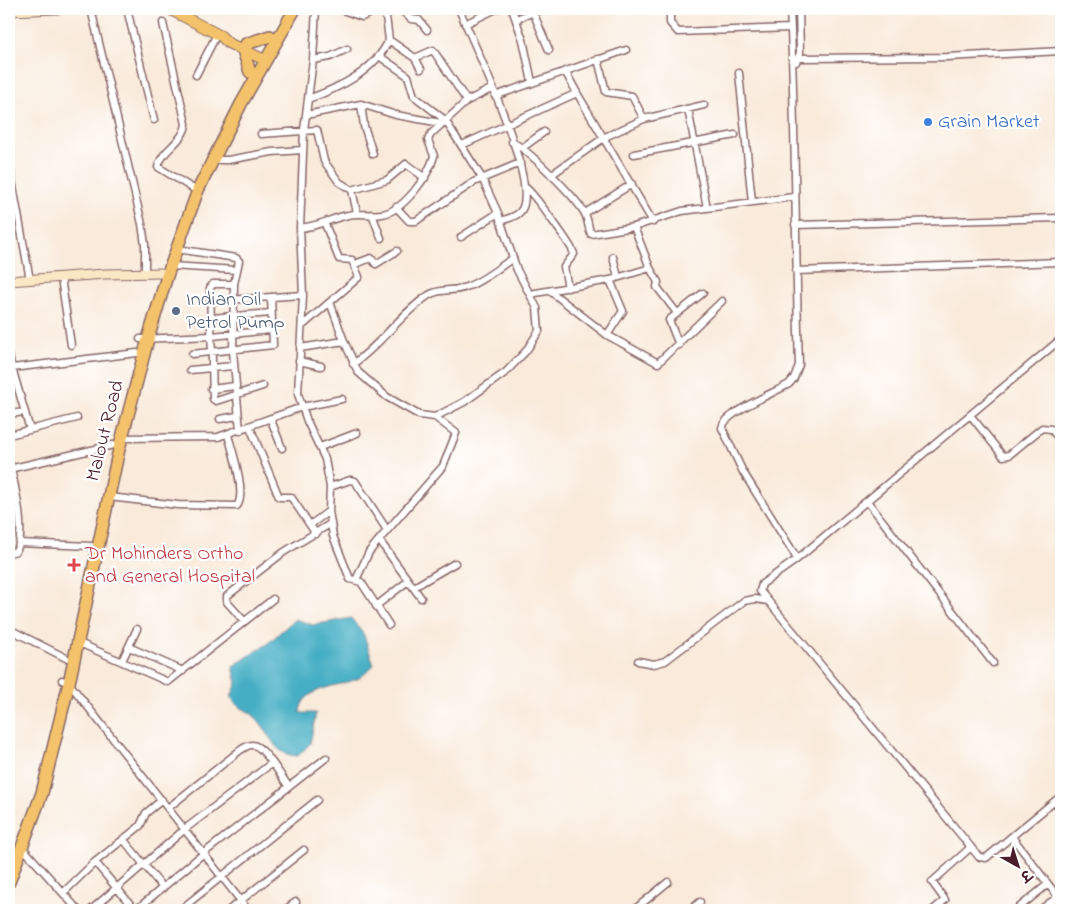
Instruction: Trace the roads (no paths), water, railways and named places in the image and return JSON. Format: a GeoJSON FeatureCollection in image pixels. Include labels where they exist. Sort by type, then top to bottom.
{"type":"FeatureCollection","features":[{"type":"Feature","properties":{"kind":"highway","name":"Malout Road"},"geometry":{"type":"LineString","coordinates":[[9,882],[42,793],[65,682],[66,658],[91,546],[162,273],[192,188],[263,56],[270,36],[286,9]]}},
{"type":"Feature","properties":{"kind":"highway","name":"Malout Road"},"geometry":{"type":"LineString","coordinates":[[9,862],[35,791],[77,642],[109,496],[117,441],[137,353],[144,339],[198,190],[213,160],[250,72],[295,9]]}},
{"type":"Feature","properties":{"kind":"highway"},"geometry":{"type":"LineString","coordinates":[[250,72],[244,47],[270,36]]}},
{"type":"Feature","properties":{"kind":"main road"},"geometry":{"type":"LineString","coordinates":[[170,9],[183,12],[219,35],[223,40],[263,56]]}},
{"type":"Feature","properties":{"kind":"street"},"geometry":{"type":"LineString","coordinates":[[9,10],[58,9]]}},
{"type":"Feature","properties":{"kind":"street"},"geometry":{"type":"LineString","coordinates":[[91,9],[142,224],[145,273]]}},
{"type":"Feature","properties":{"kind":"street"},"geometry":{"type":"LineString","coordinates":[[128,9],[154,120]]}},
{"type":"Feature","properties":{"kind":"street"},"geometry":{"type":"LineString","coordinates":[[316,9],[313,60],[303,150],[300,228],[303,295],[298,361],[298,394],[320,447],[330,487],[330,524],[344,566],[350,579],[361,582],[389,625]]}},
{"type":"Feature","properties":{"kind":"street"},"geometry":{"type":"LineString","coordinates":[[340,9],[362,17],[380,9]]}},
{"type":"Feature","properties":{"kind":"street"},"geometry":{"type":"LineString","coordinates":[[308,99],[343,85],[380,56],[389,40],[385,9]]}},
{"type":"Feature","properties":{"kind":"street"},"geometry":{"type":"LineString","coordinates":[[400,9],[412,19],[419,20],[427,30]]}},
{"type":"Feature","properties":{"kind":"street"},"geometry":{"type":"LineString","coordinates":[[459,9],[506,124],[520,163],[526,188],[522,209],[514,216],[501,221]]}},
{"type":"Feature","properties":{"kind":"street"},"geometry":{"type":"LineString","coordinates":[[465,24],[496,9]]}},
{"type":"Feature","properties":{"kind":"street"},"geometry":{"type":"LineString","coordinates":[[512,9],[523,40],[532,82]]}},
{"type":"Feature","properties":{"kind":"street"},"geometry":{"type":"LineString","coordinates":[[516,19],[542,9]]}},
{"type":"Feature","properties":{"kind":"street"},"geometry":{"type":"LineString","coordinates":[[670,9],[670,23],[678,32],[791,28]]}},
{"type":"Feature","properties":{"kind":"street"},"geometry":{"type":"LineString","coordinates":[[790,9],[794,65],[797,372],[789,384],[728,417],[724,421],[722,428],[730,448],[796,560]]}},
{"type":"Feature","properties":{"kind":"street"},"geometry":{"type":"LineString","coordinates":[[794,65],[799,58],[799,9]]}},
{"type":"Feature","properties":{"kind":"street"},"geometry":{"type":"LineString","coordinates":[[533,12],[549,50]]}},
{"type":"Feature","properties":{"kind":"street"},"geometry":{"type":"LineString","coordinates":[[164,24],[186,124],[185,131],[163,157],[158,167],[192,188]]}},
{"type":"Feature","properties":{"kind":"street"},"geometry":{"type":"LineString","coordinates":[[196,75],[219,35]]}},
{"type":"Feature","properties":{"kind":"street"},"geometry":{"type":"LineString","coordinates":[[389,40],[415,58],[421,69]]}},
{"type":"Feature","properties":{"kind":"street"},"geometry":{"type":"LineString","coordinates":[[313,60],[330,57],[347,49]]}},
{"type":"Feature","properties":{"kind":"street"},"geometry":{"type":"LineString","coordinates":[[415,58],[433,50],[467,101]]}},
{"type":"Feature","properties":{"kind":"street"},"geometry":{"type":"LineString","coordinates":[[495,96],[626,50]]}},
{"type":"Feature","properties":{"kind":"street"},"geometry":{"type":"LineString","coordinates":[[799,58],[947,57],[1061,51]]}},
{"type":"Feature","properties":{"kind":"street"},"geometry":{"type":"LineString","coordinates":[[380,56],[408,76],[414,96],[443,122],[462,145],[482,178],[501,221],[512,259],[537,308],[539,331],[526,351],[506,372],[480,391],[452,409],[435,417]]}},
{"type":"Feature","properties":{"kind":"street"},"geometry":{"type":"LineString","coordinates":[[598,59],[606,92],[632,96],[644,119]]}},
{"type":"Feature","properties":{"kind":"street"},"geometry":{"type":"LineString","coordinates":[[565,71],[653,222]]}},
{"type":"Feature","properties":{"kind":"street"},"geometry":{"type":"LineString","coordinates":[[739,73],[752,202]]}},
{"type":"Feature","properties":{"kind":"street"},"geometry":{"type":"LineString","coordinates":[[300,228],[325,224],[356,214],[387,213],[396,207],[420,186],[425,178],[434,156],[428,138],[467,101],[492,88]]}},
{"type":"Feature","properties":{"kind":"street"},"geometry":{"type":"LineString","coordinates":[[462,145],[577,93]]}},
{"type":"Feature","properties":{"kind":"street"},"geometry":{"type":"LineString","coordinates":[[306,115],[361,104],[396,115],[443,122]]}},
{"type":"Feature","properties":{"kind":"street"},"geometry":{"type":"LineString","coordinates":[[361,104],[364,126],[373,154]]}},
{"type":"Feature","properties":{"kind":"street"},"geometry":{"type":"LineString","coordinates":[[551,176],[605,137],[644,119],[704,105]]}},
{"type":"Feature","properties":{"kind":"street"},"geometry":{"type":"LineString","coordinates":[[688,109],[707,208]]}},
{"type":"Feature","properties":{"kind":"street"},"geometry":{"type":"LineString","coordinates":[[261,134],[317,130],[324,161],[339,182],[352,190],[387,180],[406,164],[425,178]]}},
{"type":"Feature","properties":{"kind":"street"},"geometry":{"type":"LineString","coordinates":[[522,148],[544,132]]}},
{"type":"Feature","properties":{"kind":"street"},"geometry":{"type":"LineString","coordinates":[[634,154],[735,135]]}},
{"type":"Feature","properties":{"kind":"street"},"geometry":{"type":"LineString","coordinates":[[512,142],[522,148],[551,176],[585,213],[590,234],[634,227],[675,213],[794,197]]}},
{"type":"Feature","properties":{"kind":"street"},"geometry":{"type":"LineString","coordinates":[[213,160],[228,160],[265,153],[303,150]]}},
{"type":"Feature","properties":{"kind":"street"},"geometry":{"type":"LineString","coordinates":[[396,207],[409,221],[416,221],[448,197],[482,178],[520,163]]}},
{"type":"Feature","properties":{"kind":"street"},"geometry":{"type":"LineString","coordinates":[[9,164],[30,280]]}},
{"type":"Feature","properties":{"kind":"street"},"geometry":{"type":"LineString","coordinates":[[585,213],[632,184]]}},
{"type":"Feature","properties":{"kind":"street"},"geometry":{"type":"LineString","coordinates":[[526,188],[532,193],[557,230],[572,246],[574,254],[564,267],[568,288]]}},
{"type":"Feature","properties":{"kind":"street"},"geometry":{"type":"LineString","coordinates":[[352,190],[356,214]]}},
{"type":"Feature","properties":{"kind":"street"},"geometry":{"type":"LineString","coordinates":[[461,237],[498,213]]}},
{"type":"Feature","properties":{"kind":"street"},"geometry":{"type":"LineString","coordinates":[[372,214],[381,238]]}},
{"type":"Feature","properties":{"kind":"street"},"geometry":{"type":"LineString","coordinates":[[795,225],[1061,218]]}},
{"type":"Feature","properties":{"kind":"street"},"geometry":{"type":"LineString","coordinates":[[302,326],[358,278],[352,260],[339,259],[325,224]]}},
{"type":"Feature","properties":{"kind":"street"},"geometry":{"type":"LineString","coordinates":[[634,227],[650,268],[658,282],[657,287],[677,313]]}},
{"type":"Feature","properties":{"kind":"street"},"geometry":{"type":"LineString","coordinates":[[177,250],[236,258],[239,261],[236,270],[233,299],[233,366],[240,431]]}},
{"type":"Feature","properties":{"kind":"street"},"geometry":{"type":"LineString","coordinates":[[354,264],[369,258],[376,264],[397,251]]}},
{"type":"Feature","properties":{"kind":"street"},"geometry":{"type":"LineString","coordinates":[[613,256],[618,278]]}},
{"type":"Feature","properties":{"kind":"street"},"geometry":{"type":"LineString","coordinates":[[353,364],[371,351],[397,321],[428,296],[441,290],[465,288],[512,259]]}},
{"type":"Feature","properties":{"kind":"street"},"geometry":{"type":"LineString","coordinates":[[796,271],[1061,262]]}},
{"type":"Feature","properties":{"kind":"street"},"geometry":{"type":"LineString","coordinates":[[171,266],[236,270]]}},
{"type":"Feature","properties":{"kind":"street"},"geometry":{"type":"LineString","coordinates":[[530,294],[610,280],[650,268]]}},
{"type":"Feature","properties":{"kind":"street"},"geometry":{"type":"LineString","coordinates":[[9,281],[162,273]]}},
{"type":"Feature","properties":{"kind":"street"},"geometry":{"type":"LineString","coordinates":[[61,278],[71,344]]}},
{"type":"Feature","properties":{"kind":"street"},"geometry":{"type":"LineString","coordinates":[[607,335],[623,311],[610,280]]}},
{"type":"Feature","properties":{"kind":"street"},"geometry":{"type":"LineString","coordinates":[[234,284],[211,286],[212,353],[210,369],[213,399],[216,401],[263,386]]}},
{"type":"Feature","properties":{"kind":"street"},"geometry":{"type":"LineString","coordinates":[[550,291],[607,335],[658,363],[722,301]]}},
{"type":"Feature","properties":{"kind":"street"},"geometry":{"type":"LineString","coordinates":[[679,344],[669,321],[702,293]]}},
{"type":"Feature","properties":{"kind":"street"},"geometry":{"type":"LineString","coordinates":[[211,301],[303,295]]}},
{"type":"Feature","properties":{"kind":"street"},"geometry":{"type":"LineString","coordinates":[[192,354],[233,351],[273,345],[275,342],[271,330],[272,297]]}},
{"type":"Feature","properties":{"kind":"street"},"geometry":{"type":"LineString","coordinates":[[330,302],[353,364],[358,372],[399,405],[419,415],[435,417],[456,433],[443,466],[369,552],[356,580]]}},
{"type":"Feature","properties":{"kind":"street"},"geometry":{"type":"LineString","coordinates":[[211,318],[271,314]]}},
{"type":"Feature","properties":{"kind":"street"},"geometry":{"type":"LineString","coordinates":[[144,339],[212,336],[271,330]]}},
{"type":"Feature","properties":{"kind":"street"},"geometry":{"type":"LineString","coordinates":[[1061,339],[796,560],[760,586],[760,591],[768,601],[979,857],[984,859],[1061,796]]}},
{"type":"Feature","properties":{"kind":"street"},"geometry":{"type":"LineString","coordinates":[[300,348],[344,341]]}},
{"type":"Feature","properties":{"kind":"street"},"geometry":{"type":"LineString","coordinates":[[12,368],[137,353]]}},
{"type":"Feature","properties":{"kind":"street"},"geometry":{"type":"LineString","coordinates":[[9,356],[30,430]]}},
{"type":"Feature","properties":{"kind":"street"},"geometry":{"type":"LineString","coordinates":[[298,361],[320,366]]}},
{"type":"Feature","properties":{"kind":"street"},"geometry":{"type":"LineString","coordinates":[[190,370],[233,366]]}},
{"type":"Feature","properties":{"kind":"street"},"geometry":{"type":"LineString","coordinates":[[211,389],[235,386]]}},
{"type":"Feature","properties":{"kind":"street"},"geometry":{"type":"LineString","coordinates":[[9,553],[16,551],[19,543],[18,499],[9,466],[117,441],[228,435],[302,407],[342,399]]}},
{"type":"Feature","properties":{"kind":"street"},"geometry":{"type":"LineString","coordinates":[[9,414],[25,412]]}},
{"type":"Feature","properties":{"kind":"street"},"geometry":{"type":"LineString","coordinates":[[220,419],[237,416]]}},
{"type":"Feature","properties":{"kind":"street"},"geometry":{"type":"LineString","coordinates":[[971,416],[1003,456],[1009,455],[1042,428],[1051,429],[1061,440]]}},
{"type":"Feature","properties":{"kind":"street"},"geometry":{"type":"LineString","coordinates":[[9,436],[76,418]]}},
{"type":"Feature","properties":{"kind":"street"},"geometry":{"type":"LineString","coordinates":[[271,420],[282,448]]}},
{"type":"Feature","properties":{"kind":"street"},"geometry":{"type":"LineString","coordinates":[[250,427],[278,497],[290,496],[316,534]]}},
{"type":"Feature","properties":{"kind":"street"},"geometry":{"type":"LineString","coordinates":[[320,447],[357,433]]}},
{"type":"Feature","properties":{"kind":"street"},"geometry":{"type":"LineString","coordinates":[[109,496],[178,505],[237,506],[240,502],[239,476],[228,435]]}},
{"type":"Feature","properties":{"kind":"street"},"geometry":{"type":"LineString","coordinates":[[330,487],[350,480],[355,481],[387,530]]}},
{"type":"Feature","properties":{"kind":"street"},"geometry":{"type":"LineString","coordinates":[[867,501],[993,663]]}},
{"type":"Feature","properties":{"kind":"street"},"geometry":{"type":"LineString","coordinates":[[310,525],[329,511]]}},
{"type":"Feature","properties":{"kind":"street"},"geometry":{"type":"LineString","coordinates":[[244,621],[227,602],[227,596],[284,552],[330,524]]}},
{"type":"Feature","properties":{"kind":"street"},"geometry":{"type":"LineString","coordinates":[[379,540],[421,598]]}},
{"type":"Feature","properties":{"kind":"street"},"geometry":{"type":"LineString","coordinates":[[19,543],[91,546]]}},
{"type":"Feature","properties":{"kind":"street"},"geometry":{"type":"LineString","coordinates":[[414,587],[456,563]]}},
{"type":"Feature","properties":{"kind":"street"},"geometry":{"type":"LineString","coordinates":[[376,606],[408,580]]}},
{"type":"Feature","properties":{"kind":"street"},"geometry":{"type":"LineString","coordinates":[[77,642],[165,682],[170,681],[273,598]]}},
{"type":"Feature","properties":{"kind":"street"},"geometry":{"type":"LineString","coordinates":[[638,660],[654,664],[665,661],[744,601],[755,599],[768,601]]}},
{"type":"Feature","properties":{"kind":"street"},"geometry":{"type":"LineString","coordinates":[[9,629],[66,658]]}},
{"type":"Feature","properties":{"kind":"street"},"geometry":{"type":"LineString","coordinates":[[122,661],[137,629]]}},
{"type":"Feature","properties":{"kind":"street"},"geometry":{"type":"LineString","coordinates":[[129,647],[183,671]]}},
{"type":"Feature","properties":{"kind":"street"},"geometry":{"type":"LineString","coordinates":[[65,682],[162,800],[248,910]]}},
{"type":"Feature","properties":{"kind":"street"},"geometry":{"type":"LineString","coordinates":[[168,808],[245,747],[255,745],[259,747],[272,763],[289,787]]}},
{"type":"Feature","properties":{"kind":"street"},"geometry":{"type":"LineString","coordinates":[[95,862],[136,910],[204,853],[326,758]]}},
{"type":"Feature","properties":{"kind":"street"},"geometry":{"type":"LineString","coordinates":[[91,910],[185,829],[272,763]]}},
{"type":"Feature","properties":{"kind":"street"},"geometry":{"type":"LineString","coordinates":[[63,893],[95,862],[140,826],[146,813],[162,800]]}},
{"type":"Feature","properties":{"kind":"street"},"geometry":{"type":"LineString","coordinates":[[180,910],[317,800]]}},
{"type":"Feature","properties":{"kind":"street"},"geometry":{"type":"LineString","coordinates":[[1011,838],[1060,899],[1041,910]]}},
{"type":"Feature","properties":{"kind":"street"},"geometry":{"type":"LineString","coordinates":[[123,839],[163,888]]}},
{"type":"Feature","properties":{"kind":"street"},"geometry":{"type":"LineString","coordinates":[[22,847],[78,910]]}},
{"type":"Feature","properties":{"kind":"street"},"geometry":{"type":"LineString","coordinates":[[933,910],[945,900],[932,882],[971,847]]}},
{"type":"Feature","properties":{"kind":"street"},"geometry":{"type":"LineString","coordinates":[[229,910],[304,850]]}},
{"type":"Feature","properties":{"kind":"street"},"geometry":{"type":"LineString","coordinates":[[634,910],[668,882]]}},
{"type":"Feature","properties":{"kind":"street"},"geometry":{"type":"LineString","coordinates":[[1016,910],[1048,884]]}},
{"type":"Feature","properties":{"kind":"street"},"geometry":{"type":"LineString","coordinates":[[285,910],[296,902]]}},
{"type":"Feature","properties":{"kind":"street"},"geometry":{"type":"LineString","coordinates":[[690,910],[700,902]]}},
{"type":"Feature","properties":{"kind":"water"},"geometry":{"type":"Polygon","coordinates":[[[351,618],[364,635],[374,665],[359,678],[314,692],[307,697],[302,704],[300,713],[316,713],[310,744],[298,756],[282,752],[261,723],[237,705],[231,697],[237,683],[233,666],[266,645],[295,619],[313,625],[351,618]]]}},
{"type":"Feature","properties":{"kind":"place","name":"Grain Market"},"geometry":{"type":"Point","coordinates":[928,122]}},
{"type":"Feature","properties":{"kind":"place","name":"Indian Oil Petrol Pump"},"geometry":{"type":"Point","coordinates":[176,311]}},
{"type":"Feature","properties":{"kind":"place","name":"Dr Mohinders Ortho and General Hospital"},"geometry":{"type":"Point","coordinates":[74,565]}}]}
